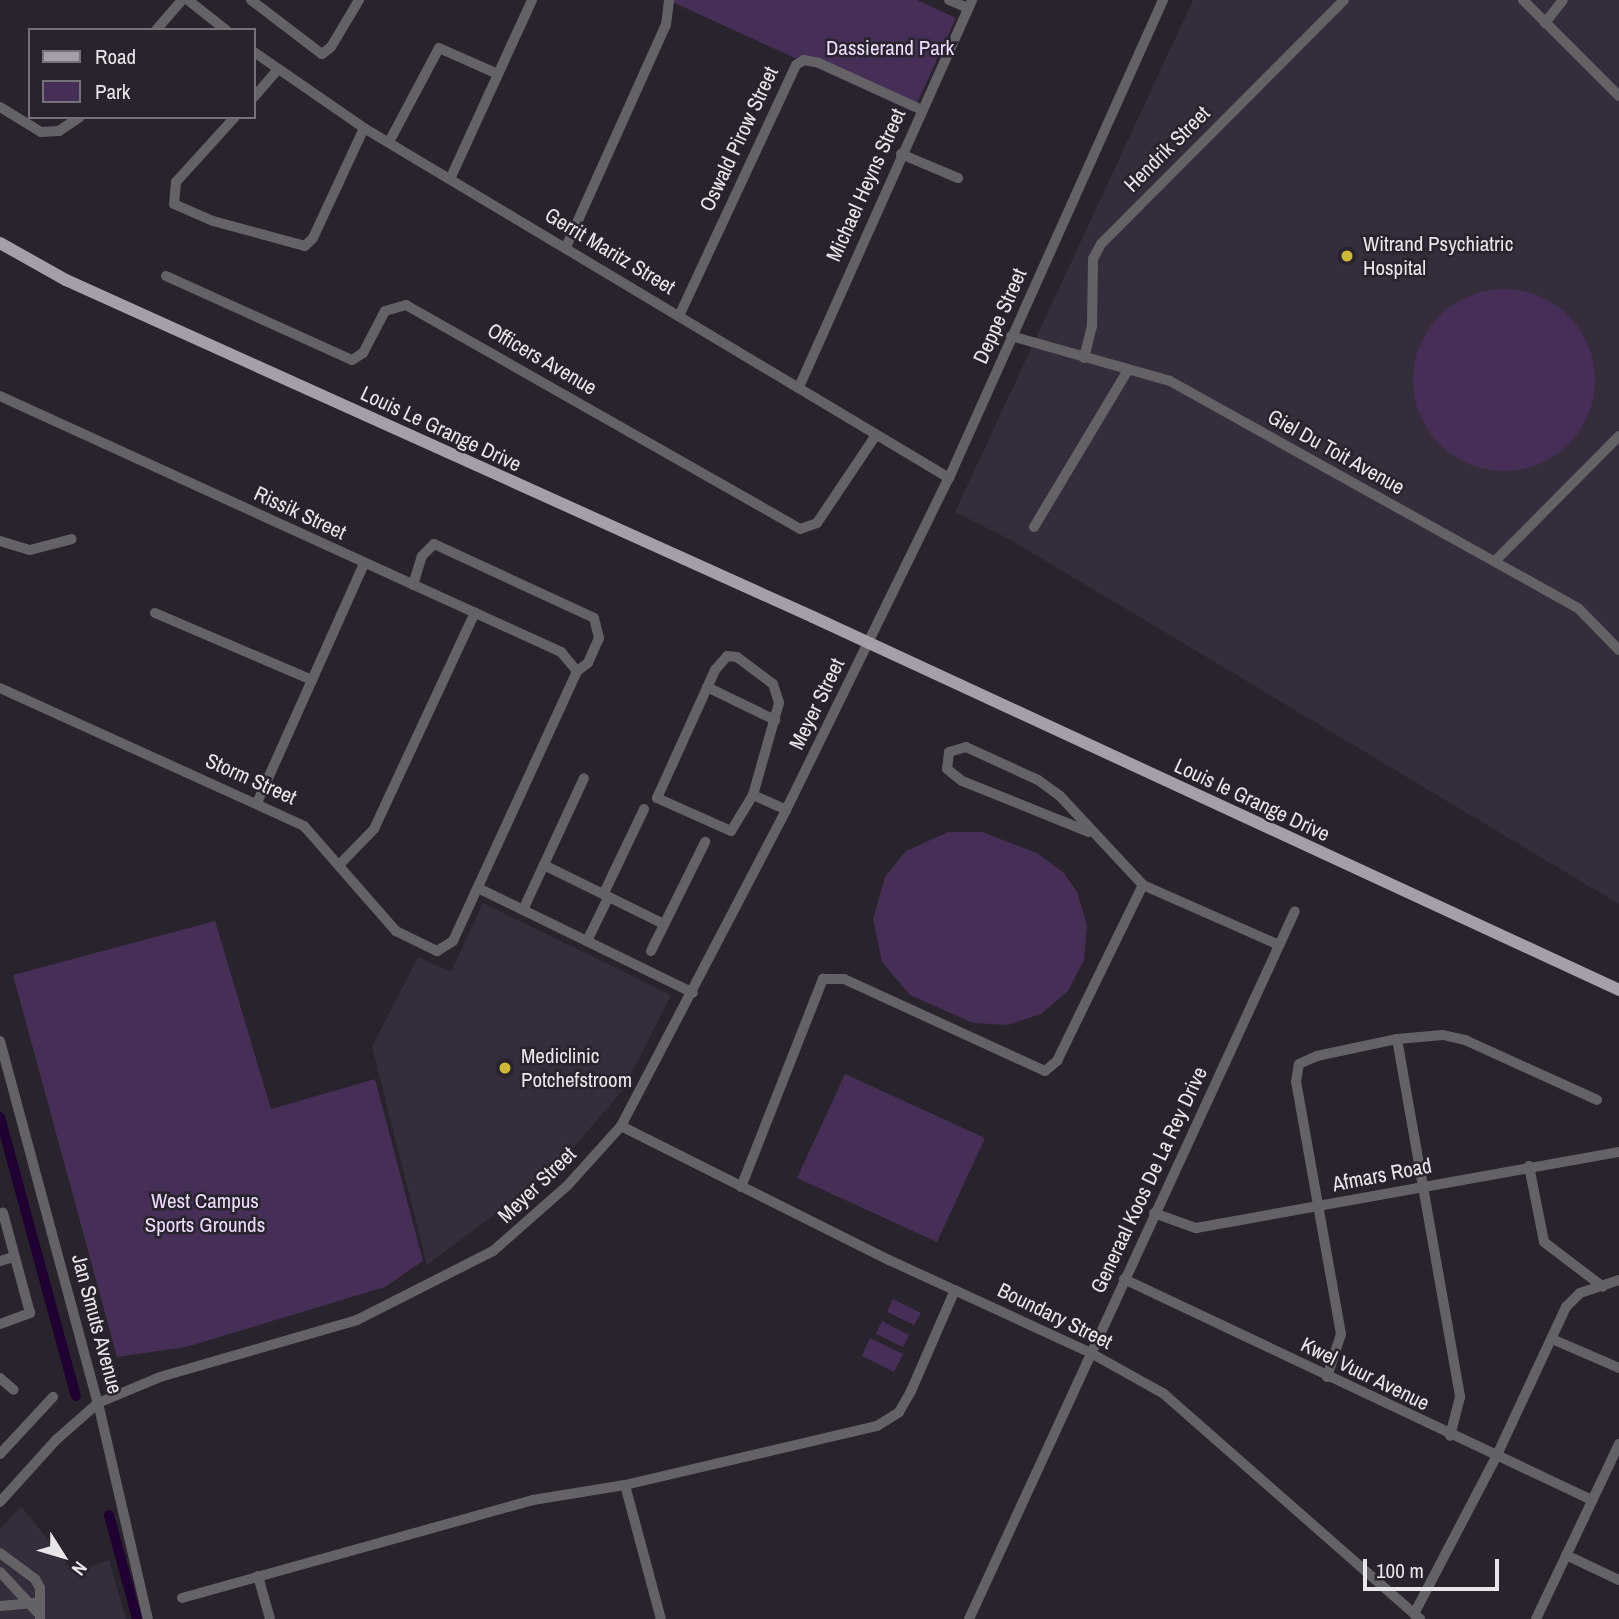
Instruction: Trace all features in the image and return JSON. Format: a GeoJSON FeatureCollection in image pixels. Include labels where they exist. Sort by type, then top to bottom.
{"type":"FeatureCollection","features":[{"type":"Feature","properties":{"kind":"main road","name":"Louis Le Grange Drive"},"geometry":{"type":"LineString","coordinates":[[0,243],[66,280],[868,645]]}},
{"type":"Feature","properties":{"kind":"main road","name":"Louis le Grange Drive"},"geometry":{"type":"LineString","coordinates":[[868,645],[1619,990]]}},
{"type":"Feature","properties":{"kind":"street"},"geometry":{"type":"LineString","coordinates":[[158,28],[183,0]]}},
{"type":"Feature","properties":{"kind":"street"},"geometry":{"type":"LineString","coordinates":[[188,0],[223,28]]}},
{"type":"Feature","properties":{"kind":"street"},"geometry":{"type":"LineString","coordinates":[[251,0],[322,54],[331,47],[359,1]]}},
{"type":"Feature","properties":{"kind":"street"},"geometry":{"type":"LineString","coordinates":[[451,177],[532,0]]}},
{"type":"Feature","properties":{"kind":"street"},"geometry":{"type":"LineString","coordinates":[[566,247],[666,25],[669,0]]}},
{"type":"Feature","properties":{"kind":"street"},"geometry":{"type":"LineString","coordinates":[[949,0],[970,4]]}},
{"type":"Feature","properties":{"kind":"street","name":"Deppe Street"},"geometry":{"type":"LineString","coordinates":[[868,645],[949,478],[1163,0]]}},
{"type":"Feature","properties":{"kind":"street","name":"Hendrik Street"},"geometry":{"type":"LineString","coordinates":[[1084,358],[1092,325],[1093,259],[1101,244],[1344,0]]}},
{"type":"Feature","properties":{"kind":"street"},"geometry":{"type":"LineString","coordinates":[[1524,0],[1619,96]]}},
{"type":"Feature","properties":{"kind":"street"},"geometry":{"type":"LineString","coordinates":[[1545,23],[1563,0]]}},
{"type":"Feature","properties":{"kind":"street","name":"Michael Heyns Street"},"geometry":{"type":"LineString","coordinates":[[799,387],[920,109],[970,4]]}},
{"type":"Feature","properties":{"kind":"street"},"geometry":{"type":"LineString","coordinates":[[388,142],[439,48],[498,74]]}},
{"type":"Feature","properties":{"kind":"street","name":"Gerrit Maritz Street"},"geometry":{"type":"LineString","coordinates":[[256,53],[277,71],[364,128],[451,177],[949,478]]}},
{"type":"Feature","properties":{"kind":"street","name":"Oswald Pirow Street"},"geometry":{"type":"LineString","coordinates":[[679,316],[796,65],[804,60],[819,63],[920,109]]}},
{"type":"Feature","properties":{"kind":"street"},"geometry":{"type":"LineString","coordinates":[[256,95],[277,71]]}},
{"type":"Feature","properties":{"kind":"street"},"geometry":{"type":"LineString","coordinates":[[0,107],[28,127],[46,133],[66,128],[77,119]]}},
{"type":"Feature","properties":{"kind":"street"},"geometry":{"type":"LineString","coordinates":[[233,119],[176,182],[174,204],[213,221],[305,246],[313,239],[364,128]]}},
{"type":"Feature","properties":{"kind":"street"},"geometry":{"type":"LineString","coordinates":[[901,154],[958,178]]}},
{"type":"Feature","properties":{"kind":"street","name":"Officers Avenue"},"geometry":{"type":"LineString","coordinates":[[166,276],[355,360],[363,353],[386,310],[406,305],[800,529],[817,523],[876,435]]}},
{"type":"Feature","properties":{"kind":"street","name":"Giel Du Toit Avenue"},"geometry":{"type":"LineString","coordinates":[[1011,336],[1170,382],[1578,608],[1619,650]]}},
{"type":"Feature","properties":{"kind":"street"},"geometry":{"type":"LineString","coordinates":[[1034,527],[1128,370]]}},
{"type":"Feature","properties":{"kind":"street","name":"Rissik Street"},"geometry":{"type":"LineString","coordinates":[[0,396],[568,656],[577,671]]}},
{"type":"Feature","properties":{"kind":"street"},"geometry":{"type":"LineString","coordinates":[[1495,561],[1619,436]]}},
{"type":"Feature","properties":{"kind":"street"},"geometry":{"type":"LineString","coordinates":[[0,541],[30,550],[72,539]]}},
{"type":"Feature","properties":{"kind":"street"},"geometry":{"type":"LineString","coordinates":[[413,585],[422,556],[434,544],[594,618],[599,638],[588,663],[577,671],[478,888],[693,993]]}},
{"type":"Feature","properties":{"kind":"street"},"geometry":{"type":"LineString","coordinates":[[257,803],[364,564]]}},
{"type":"Feature","properties":{"kind":"street"},"geometry":{"type":"LineString","coordinates":[[340,864],[374,829],[475,612]]}},
{"type":"Feature","properties":{"kind":"street"},"geometry":{"type":"LineString","coordinates":[[155,613],[312,680]]}},
{"type":"Feature","properties":{"kind":"street","name":"Meyer Street"},"geometry":{"type":"LineString","coordinates":[[0,1502],[56,1440],[98,1403],[160,1377],[357,1320],[444,1279],[527,1225],[621,1126],[693,993],[868,645]]}},
{"type":"Feature","properties":{"kind":"street"},"geometry":{"type":"LineString","coordinates":[[737,657],[773,684],[779,703],[775,719],[753,795],[736,828],[726,831],[657,798],[722,660],[737,657]]}},
{"type":"Feature","properties":{"kind":"street"},"geometry":{"type":"LineString","coordinates":[[707,687],[775,719]]}},
{"type":"Feature","properties":{"kind":"street","name":"Storm Street"},"geometry":{"type":"LineString","coordinates":[[0,688],[310,829],[396,930],[437,951],[448,948],[478,888]]}},
{"type":"Feature","properties":{"kind":"street"},"geometry":{"type":"LineString","coordinates":[[1089,832],[962,781],[947,769],[949,752],[966,747],[1038,780],[1060,796],[1089,832],[1143,885],[1279,945]]}},
{"type":"Feature","properties":{"kind":"street"},"geometry":{"type":"LineString","coordinates":[[523,910],[584,778]]}},
{"type":"Feature","properties":{"kind":"street"},"geometry":{"type":"LineString","coordinates":[[753,795],[786,810]]}},
{"type":"Feature","properties":{"kind":"street"},"geometry":{"type":"LineString","coordinates":[[587,941],[644,808]]}},
{"type":"Feature","properties":{"kind":"street"},"geometry":{"type":"LineString","coordinates":[[651,951],[705,842]]}},
{"type":"Feature","properties":{"kind":"street"},"geometry":{"type":"LineString","coordinates":[[544,865],[664,924]]}},
{"type":"Feature","properties":{"kind":"street"},"geometry":{"type":"LineString","coordinates":[[741,1187],[823,979],[844,979],[1045,1071],[1057,1061],[1143,885]]}},
{"type":"Feature","properties":{"kind":"street","name":"Generaal Koos De La Rey Drive"},"geometry":{"type":"LineString","coordinates":[[969,1619],[1089,1352],[1295,911]]}},
{"type":"Feature","properties":{"kind":"street"},"geometry":{"type":"LineString","coordinates":[[1327,1377],[1341,1334],[1296,1077],[1301,1062],[1398,1039],[1443,1035],[1465,1040],[1597,1100]]}},
{"type":"Feature","properties":{"kind":"street"},"geometry":{"type":"LineString","coordinates":[[1398,1039],[1460,1397],[1450,1436]]}},
{"type":"Feature","properties":{"kind":"street","name":"Jan Smuts Avenue"},"geometry":{"type":"LineString","coordinates":[[0,1041],[98,1403],[148,1619]]}},
{"type":"Feature","properties":{"kind":"street","name":"Boundary Street"},"geometry":{"type":"LineString","coordinates":[[621,1126],[741,1187],[1089,1352],[1164,1395],[1417,1616]]}},
{"type":"Feature","properties":{"kind":"street","name":"Afmars Road"},"geometry":{"type":"LineString","coordinates":[[1154,1213],[1196,1228],[1423,1185],[1619,1152]]}},
{"type":"Feature","properties":{"kind":"street"},"geometry":{"type":"LineString","coordinates":[[1529,1167],[1542,1239],[1603,1287]]}},
{"type":"Feature","properties":{"kind":"street"},"geometry":{"type":"LineString","coordinates":[[0,1324],[30,1313],[3,1213]]}},
{"type":"Feature","properties":{"kind":"street"},"geometry":{"type":"LineString","coordinates":[[0,1261],[14,1257]]}},
{"type":"Feature","properties":{"kind":"street","name":"Kwel Vuur Avenue"},"geometry":{"type":"LineString","coordinates":[[1124,1279],[1450,1436],[1592,1500]]}},
{"type":"Feature","properties":{"kind":"street"},"geometry":{"type":"LineString","coordinates":[[1417,1616],[1571,1300],[1619,1280]]}},
{"type":"Feature","properties":{"kind":"street"},"geometry":{"type":"LineString","coordinates":[[182,1598],[533,1500],[625,1485],[890,1420],[911,1391],[955,1290]]}},
{"type":"Feature","properties":{"kind":"street"},"geometry":{"type":"LineString","coordinates":[[1552,1339],[1619,1368]]}},
{"type":"Feature","properties":{"kind":"street"},"geometry":{"type":"LineString","coordinates":[[0,1377],[14,1390]]}},
{"type":"Feature","properties":{"kind":"street"},"geometry":{"type":"LineString","coordinates":[[0,1454],[53,1397]]}},
{"type":"Feature","properties":{"kind":"street"},"geometry":{"type":"LineString","coordinates":[[1536,1619],[1619,1446]]}},
{"type":"Feature","properties":{"kind":"street"},"geometry":{"type":"LineString","coordinates":[[625,1485],[661,1619]]}},
{"type":"Feature","properties":{"kind":"street"},"geometry":{"type":"LineString","coordinates":[[0,1552],[35,1579],[35,1602],[40,1616]]}},
{"type":"Feature","properties":{"kind":"street"},"geometry":{"type":"LineString","coordinates":[[1566,1555],[1619,1580]]}},
{"type":"Feature","properties":{"kind":"street"},"geometry":{"type":"LineString","coordinates":[[0,1572],[35,1602]]}},
{"type":"Feature","properties":{"kind":"street"},"geometry":{"type":"LineString","coordinates":[[258,1576],[270,1619]]}},
{"type":"Feature","properties":{"kind":"street"},"geometry":{"type":"LineString","coordinates":[[0,1606],[35,1602]]}},
{"type":"Feature","properties":{"kind":"shaded area","name":"Witrand Psychiatric Hospital"},"geometry":{"type":"Polygon","coordinates":[[[1193,0],[1619,0],[1619,904],[1009,539],[955,512],[1193,0]]]}},
{"type":"Feature","properties":{"kind":"shaded area","name":"Mediclinic Potchefstroom"},"geometry":{"type":"Polygon","coordinates":[[[483,903],[671,995],[623,1090],[553,1171],[427,1265],[372,1047],[418,957],[451,972],[483,903]]]}},
{"type":"Feature","properties":{"kind":"shaded area"},"geometry":{"type":"Polygon","coordinates":[[[21,1506],[74,1572],[109,1560],[126,1619],[0,1619],[0,1529],[21,1506]]]}},
{"type":"Feature","properties":{"kind":"green space","name":"Dassierand Park"},"geometry":{"type":"Polygon","coordinates":[[[668,0],[917,0],[956,18],[913,112],[668,0]]]}},
{"type":"Feature","properties":{"kind":"green space"},"geometry":{"type":"Polygon","coordinates":[[[1504,289],[1539,296],[1555,304],[1568,316],[1580,329],[1588,345],[1595,380],[1588,415],[1580,431],[1568,444],[1555,456],[1539,464],[1504,471],[1469,464],[1453,456],[1440,444],[1428,431],[1420,415],[1413,380],[1420,345],[1428,329],[1440,316],[1453,304],[1469,296],[1504,289]]]}},
{"type":"Feature","properties":{"kind":"green space"},"geometry":{"type":"Polygon","coordinates":[[[948,832],[982,832],[1037,853],[1064,873],[1077,892],[1087,925],[1084,960],[1068,991],[1041,1014],[1008,1025],[973,1023],[910,995],[882,962],[873,919],[885,877],[906,851],[948,832]]]}},
{"type":"Feature","properties":{"kind":"green space","name":"West Campus Sports Grounds"},"geometry":{"type":"Polygon","coordinates":[[[215,921],[271,1109],[375,1079],[423,1261],[385,1287],[186,1347],[117,1357],[13,975],[215,921]]]}},
{"type":"Feature","properties":{"kind":"green space"},"geometry":{"type":"Polygon","coordinates":[[[845,1074],[985,1138],[937,1242],[797,1178],[845,1074]]]}},
{"type":"Feature","properties":{"kind":"green space"},"geometry":{"type":"Polygon","coordinates":[[[893,1299],[921,1313],[914,1325],[887,1312],[893,1299]]]}},
{"type":"Feature","properties":{"kind":"green space"},"geometry":{"type":"Polygon","coordinates":[[[882,1321],[909,1335],[903,1347],[876,1334],[882,1321]]]}},
{"type":"Feature","properties":{"kind":"green space"},"geometry":{"type":"Polygon","coordinates":[[[870,1338],[903,1354],[894,1372],[862,1356],[870,1338]]]}},
{"type":"Feature","properties":{"kind":"waterway"},"geometry":{"type":"LineString","coordinates":[[0,1117],[76,1396]]}},
{"type":"Feature","properties":{"kind":"waterway"},"geometry":{"type":"LineString","coordinates":[[109,1515],[137,1619]]}},
{"type":"Feature","properties":{"kind":"place","name":"Witrand Psychiatric Hospital"},"geometry":{"type":"Point","coordinates":[1347,256]}},
{"type":"Feature","properties":{"kind":"place","name":"Mediclinic Potchefstroom"},"geometry":{"type":"Point","coordinates":[505,1068]}}]}
